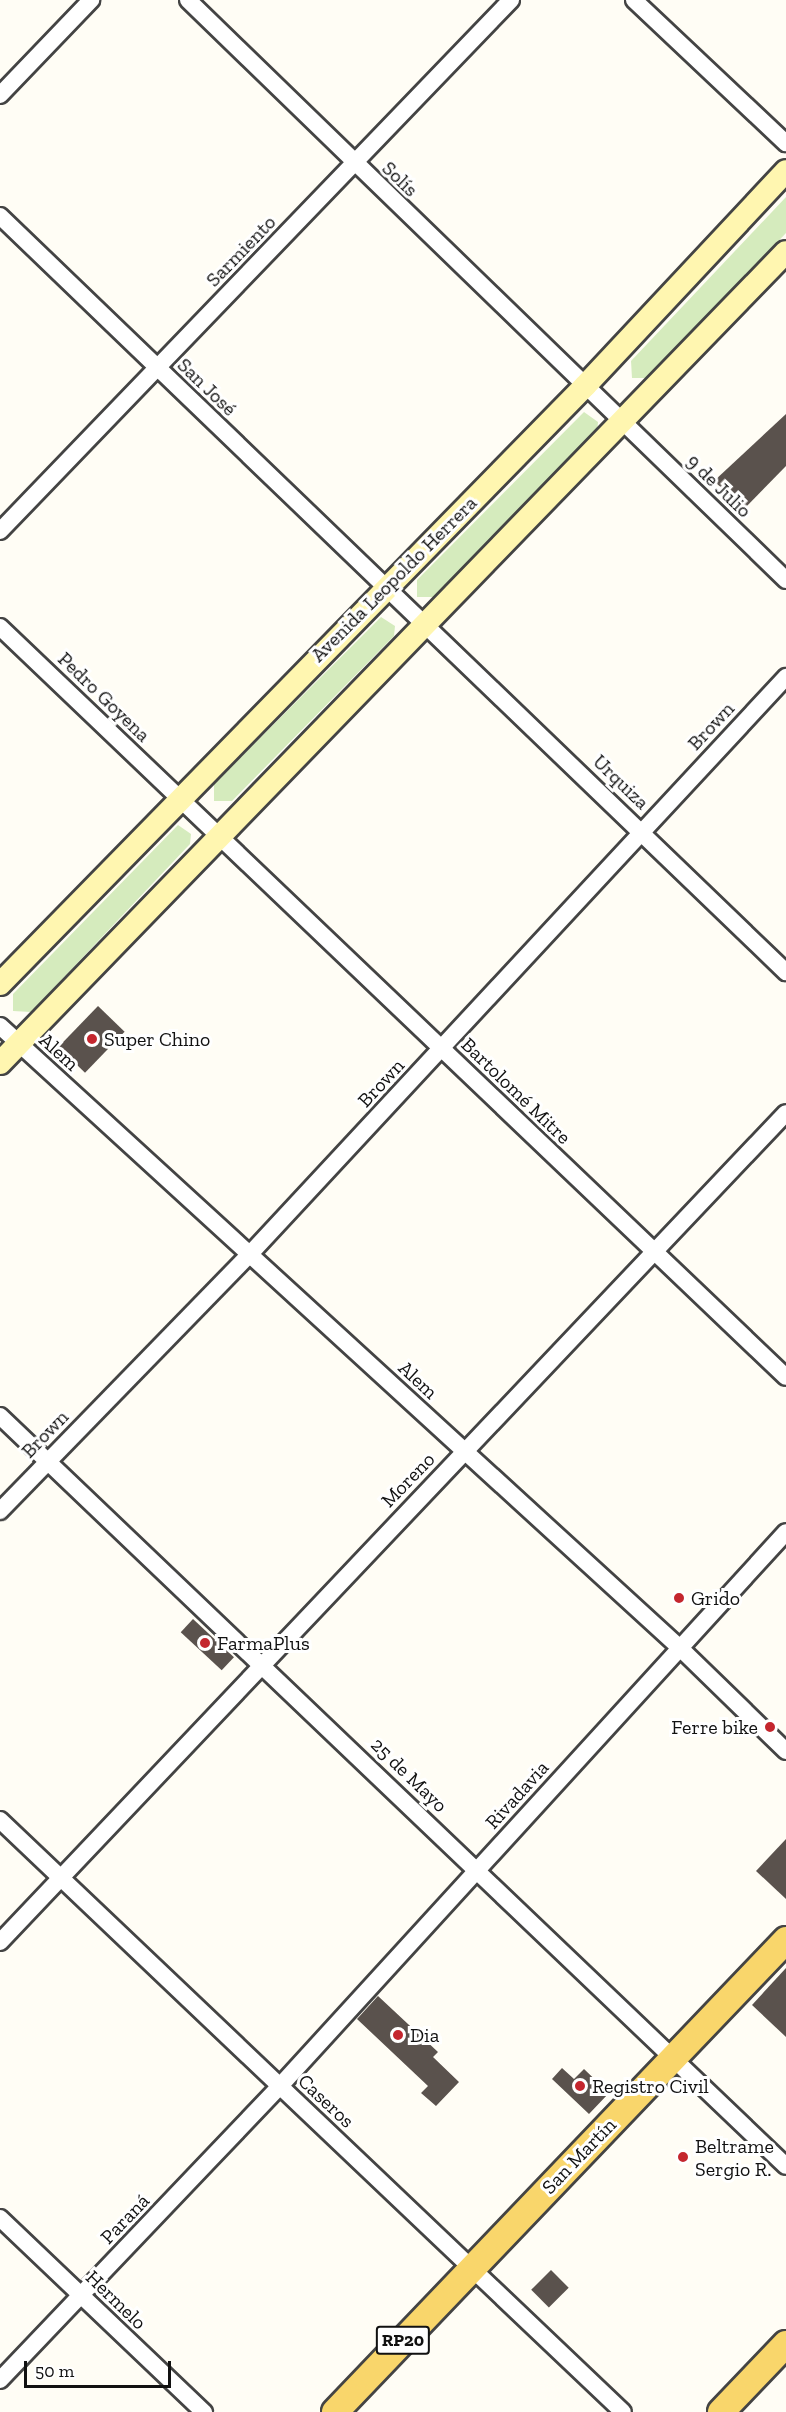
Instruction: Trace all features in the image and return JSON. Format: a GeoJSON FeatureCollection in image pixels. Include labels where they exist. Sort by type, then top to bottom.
{"type":"FeatureCollection","features":[{"type":"Feature","properties":{"kind":"main road","name":"San Martín"},"geometry":{"type":"LineString","coordinates":[[471,2267],[786,1940]]}},
{"type":"Feature","properties":{"kind":"main road","name":"RP20"},"geometry":{"type":"LineString","coordinates":[[335,2412],[471,2267]]}},
{"type":"Feature","properties":{"kind":"main road"},"geometry":{"type":"LineString","coordinates":[[721,2412],[786,2344]]}},
{"type":"Feature","properties":{"kind":"street"},"geometry":{"type":"LineString","coordinates":[[0,95],[91,0]]}},
{"type":"Feature","properties":{"kind":"street","name":"Solís"},"geometry":{"type":"LineString","coordinates":[[188,0],[623,422]]}},
{"type":"Feature","properties":{"kind":"street","name":"Sarmiento"},"geometry":{"type":"LineString","coordinates":[[0,531],[512,0]]}},
{"type":"Feature","properties":{"kind":"street"},"geometry":{"type":"LineString","coordinates":[[634,0],[786,143]]}},
{"type":"Feature","properties":{"kind":"street","name":"Avenida Leopoldo Herrera"},"geometry":{"type":"LineString","coordinates":[[0,984],[179,797],[585,386],[786,171]]}},
{"type":"Feature","properties":{"kind":"street","name":"San José"},"geometry":{"type":"LineString","coordinates":[[0,216],[385,588],[425,623]]}},
{"type":"Feature","properties":{"kind":"street"},"geometry":{"type":"LineString","coordinates":[[0,1063],[217,835],[623,422],[786,252]]}},
{"type":"Feature","properties":{"kind":"street","name":"9 de Julio"},"geometry":{"type":"LineString","coordinates":[[623,422],[786,580]]}},
{"type":"Feature","properties":{"kind":"street","name":"Urquiza"},"geometry":{"type":"LineString","coordinates":[[425,623],[786,972]]}},
{"type":"Feature","properties":{"kind":"street","name":"Pedro Goyena"},"geometry":{"type":"LineString","coordinates":[[0,627],[217,835]]}},
{"type":"Feature","properties":{"kind":"street","name":"Brown"},"geometry":{"type":"LineString","coordinates":[[0,1511],[250,1254],[786,677]]}},
{"type":"Feature","properties":{"kind":"street","name":"Bartolomé Mitre"},"geometry":{"type":"LineString","coordinates":[[217,835],[653,1253],[786,1377]]}},
{"type":"Feature","properties":{"kind":"street","name":"Alem"},"geometry":{"type":"LineString","coordinates":[[0,1026],[680,1647],[786,1751]]}},
{"type":"Feature","properties":{"kind":"street","name":"Moreno"},"geometry":{"type":"LineString","coordinates":[[0,1942],[786,1113]]}},
{"type":"Feature","properties":{"kind":"street","name":"25 de Mayo"},"geometry":{"type":"LineString","coordinates":[[0,1416],[263,1663],[786,2166]]}},
{"type":"Feature","properties":{"kind":"street","name":"Rivadavia"},"geometry":{"type":"LineString","coordinates":[[280,2086],[786,1532]]}},
{"type":"Feature","properties":{"kind":"street","name":"Caseros"},"geometry":{"type":"LineString","coordinates":[[0,1820],[623,2412]]}},
{"type":"Feature","properties":{"kind":"street","name":"Paraná"},"geometry":{"type":"LineString","coordinates":[[0,2380],[280,2086]]}},
{"type":"Feature","properties":{"kind":"street","name":"Hermelo"},"geometry":{"type":"LineString","coordinates":[[0,2218],[204,2412]]}},
{"type":"Feature","properties":{"kind":"green space"},"geometry":{"type":"Polygon","coordinates":[[[786,197],[786,233],[649,378],[632,378],[631,361],[786,197]]]}},
{"type":"Feature","properties":{"kind":"green space"},"geometry":{"type":"Polygon","coordinates":[[[584,412],[598,422],[597,432],[435,597],[417,597],[417,580],[584,412]]]}},
{"type":"Feature","properties":{"kind":"green space"},"geometry":{"type":"Polygon","coordinates":[[[381,617],[395,626],[394,636],[232,801],[214,801],[214,784],[381,617]]]}},
{"type":"Feature","properties":{"kind":"green space"},"geometry":{"type":"Polygon","coordinates":[[[178,825],[191,834],[190,844],[31,1012],[13,1011],[13,994],[178,825]]]}},
{"type":"Feature","properties":{"kind":"building"},"geometry":{"type":"Polygon","coordinates":[[[786,414],[786,466],[744,509],[714,481],[786,414]]]}},
{"type":"Feature","properties":{"kind":"building","name":"Super Chino"},"geometry":{"type":"Polygon","coordinates":[[[98,1006],[125,1032],[85,1073],[58,1047],[98,1006]]]}},
{"type":"Feature","properties":{"kind":"building","name":"FarmaPlus"},"geometry":{"type":"Polygon","coordinates":[[[193,1619],[234,1657],[222,1670],[181,1632],[193,1619]]]}},
{"type":"Feature","properties":{"kind":"building"},"geometry":{"type":"Polygon","coordinates":[[[786,1839],[786,1899],[756,1871],[786,1839]]]}},
{"type":"Feature","properties":{"kind":"building"},"geometry":{"type":"Polygon","coordinates":[[[786,1968],[786,2037],[752,2005],[786,1968]]]}},
{"type":"Feature","properties":{"kind":"building","name":"Dia"},"geometry":{"type":"Polygon","coordinates":[[[378,1996],[438,2052],[433,2057],[459,2082],[436,2106],[421,2093],[428,2086],[357,2019],[378,1996]]]}},
{"type":"Feature","properties":{"kind":"building","name":"Registro Civil"},"geometry":{"type":"Polygon","coordinates":[[[562,2068],[574,2079],[584,2069],[609,2093],[589,2114],[552,2079],[562,2068]]]}},
{"type":"Feature","properties":{"kind":"building"},"geometry":{"type":"Polygon","coordinates":[[[551,2270],[569,2288],[549,2307],[531,2290],[551,2270]]]}},
{"type":"Feature","properties":{"kind":"place","name":"Super Chino"},"geometry":{"type":"Point","coordinates":[92,1039]}},
{"type":"Feature","properties":{"kind":"place","name":"Grido"},"geometry":{"type":"Point","coordinates":[679,1598]}},
{"type":"Feature","properties":{"kind":"place","name":"FarmaPlus"},"geometry":{"type":"Point","coordinates":[205,1643]}},
{"type":"Feature","properties":{"kind":"place","name":"Ferre bike"},"geometry":{"type":"Point","coordinates":[770,1727]}},
{"type":"Feature","properties":{"kind":"place","name":"Dia"},"geometry":{"type":"Point","coordinates":[398,2035]}},
{"type":"Feature","properties":{"kind":"place","name":"Registro Civil"},"geometry":{"type":"Point","coordinates":[580,2086]}},
{"type":"Feature","properties":{"kind":"place","name":"Beltrame Sergio R."},"geometry":{"type":"Point","coordinates":[683,2157]}}]}
